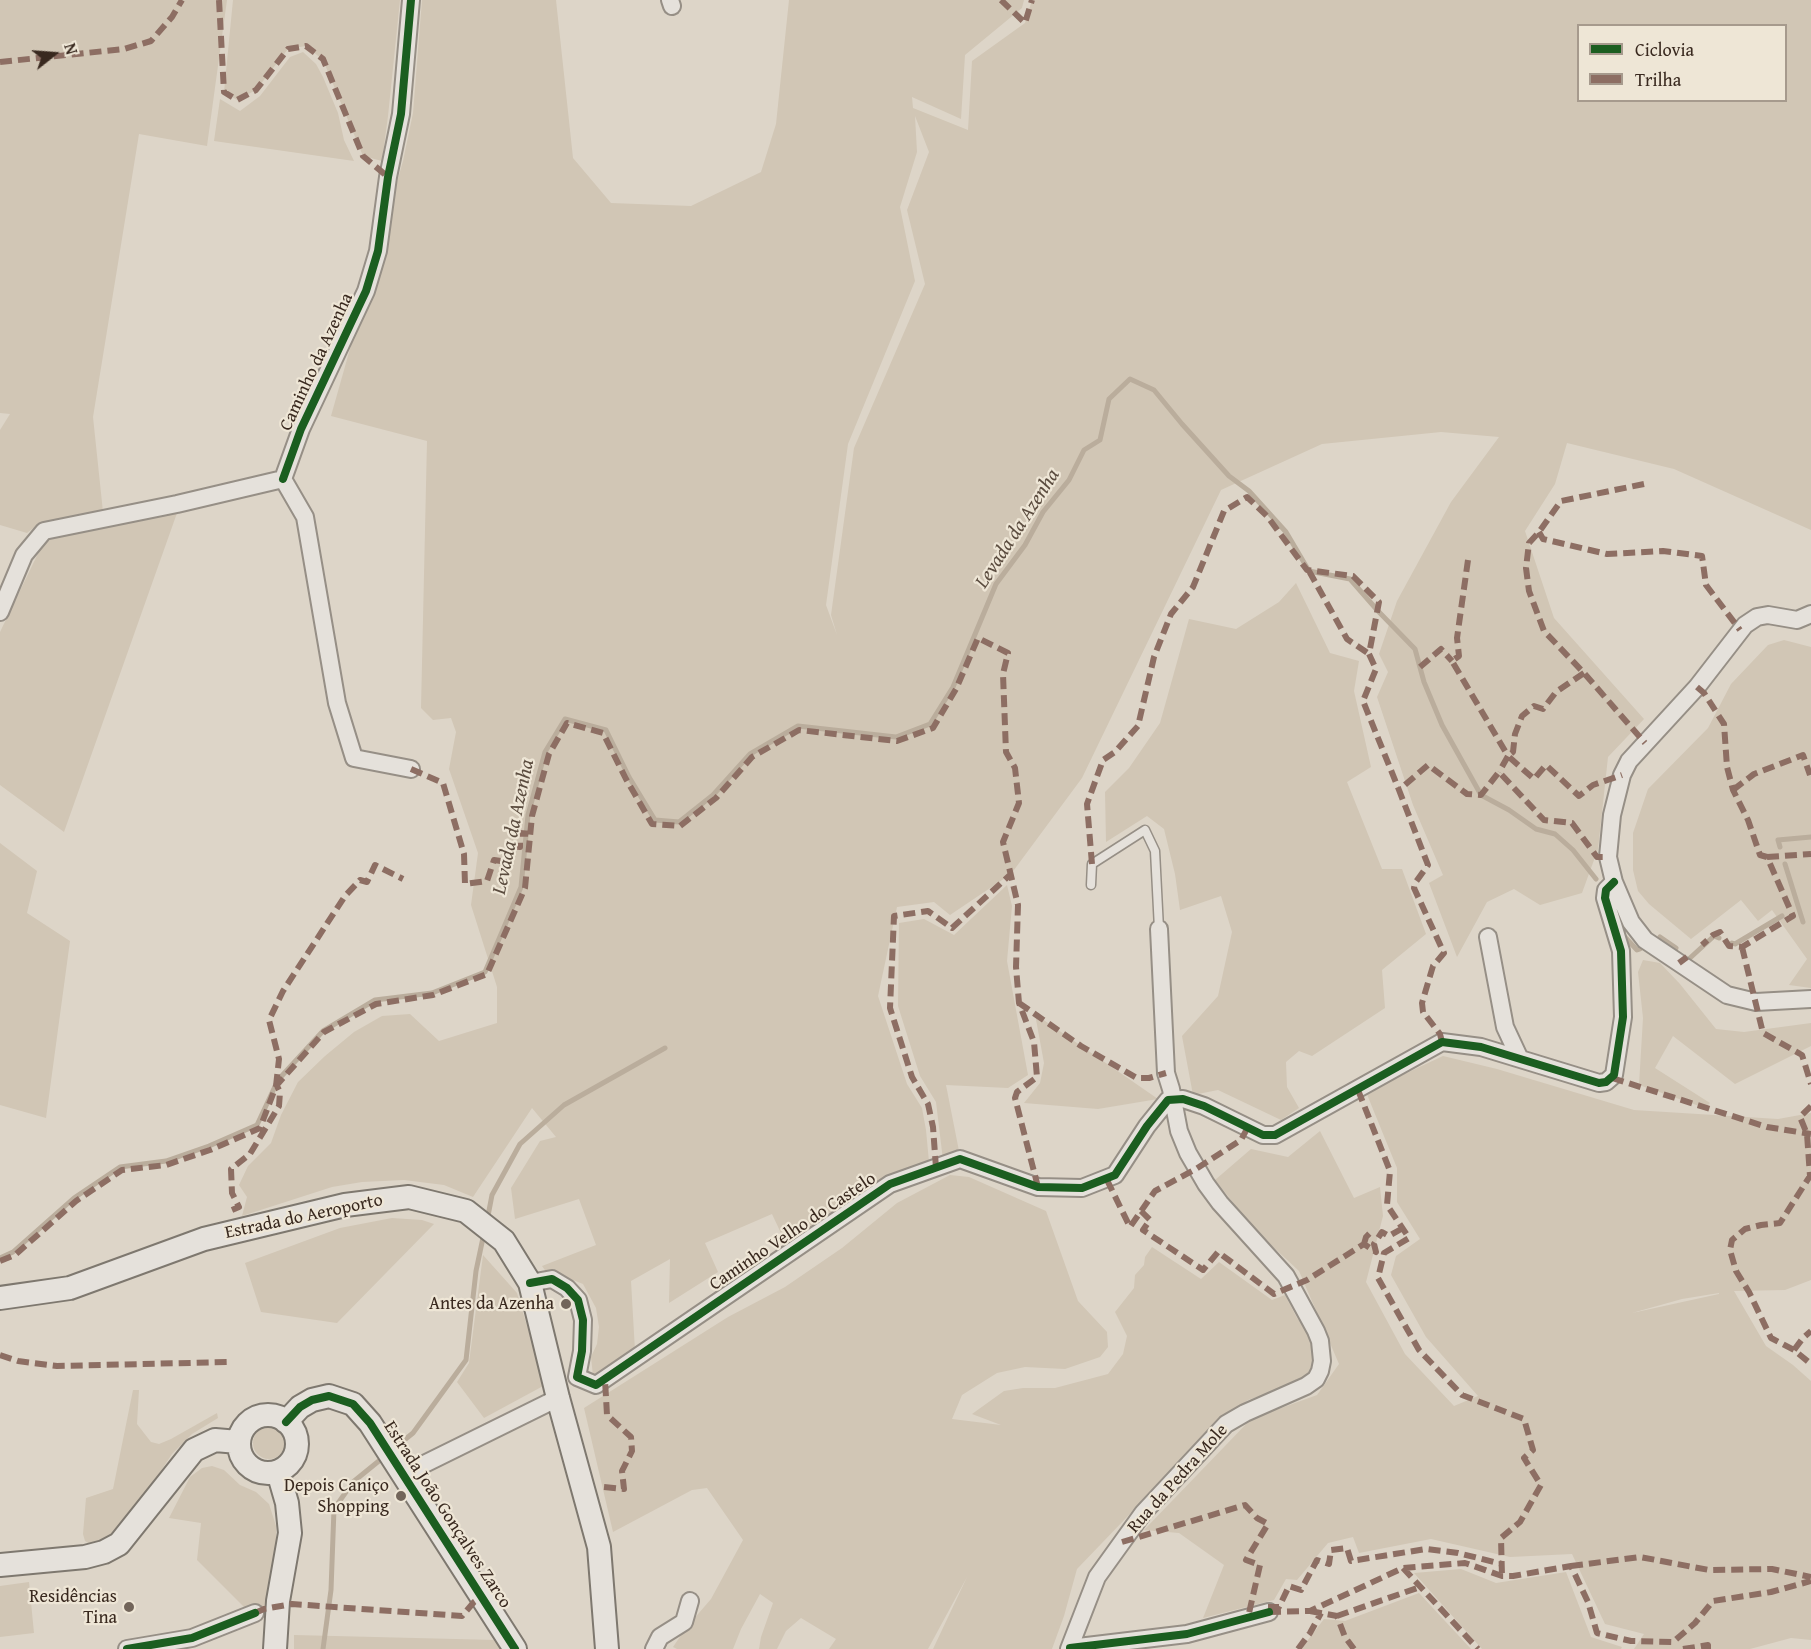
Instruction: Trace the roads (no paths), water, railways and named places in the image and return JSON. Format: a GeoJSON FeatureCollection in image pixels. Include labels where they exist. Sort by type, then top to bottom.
{"type":"FeatureCollection","features":[{"type":"Feature","properties":{"kind":"street","name":"Caminho da Azenha"},"geometry":{"type":"LineString","coordinates":[[283,479],[302,429],[366,291],[378,251],[388,177],[401,114],[411,0]]}},
{"type":"Feature","properties":{"kind":"street"},"geometry":{"type":"LineString","coordinates":[[0,612],[24,555],[44,531],[177,504],[283,479],[305,517],[337,703],[354,758],[411,769]]}},
{"type":"Feature","properties":{"kind":"street"},"geometry":{"type":"LineString","coordinates":[[1811,614],[1797,620],[1768,615],[1757,617],[1745,625],[1697,687],[1629,761],[1622,775],[1612,815],[1608,857],[1614,882],[1631,922],[1646,940],[1728,995],[1756,1002],[1811,999]]}},
{"type":"Feature","properties":{"kind":"street"},"geometry":{"type":"LineString","coordinates":[[1173,1099],[1183,1099],[1204,1106],[1263,1135],[1275,1135],[1438,1043],[1447,1042],[1480,1047],[1599,1083],[1606,1082],[1614,1075],[1623,1017],[1621,951],[1605,898],[1606,890],[1614,882]]}},
{"type":"Feature","properties":{"kind":"street","name":"Rua da Pedra Mole"},"geometry":{"type":"LineString","coordinates":[[1070,1648],[1098,1577],[1143,1513],[1226,1424],[1306,1386],[1316,1379],[1322,1361],[1320,1341],[1316,1331],[1286,1276],[1220,1203],[1196,1169],[1179,1131],[1166,1073],[1159,929]]}},
{"type":"Feature","properties":{"kind":"street"},"geometry":{"type":"LineString","coordinates":[[1488,937],[1505,1027],[1519,1057]]}},
{"type":"Feature","properties":{"kind":"street","name":"Caminho Velho do Castelo"},"geometry":{"type":"LineString","coordinates":[[530,1283],[552,1279],[567,1288],[578,1300],[583,1320],[582,1352],[577,1377],[596,1385],[890,1184],[960,1159],[1038,1186],[1082,1188],[1114,1175],[1164,1102],[1173,1099]]}},
{"type":"Feature","properties":{"kind":"street","name":"Estrada do Aeroporto"},"geometry":{"type":"LineString","coordinates":[[0,1298],[70,1288],[204,1239],[345,1205],[409,1197],[466,1211],[504,1240],[530,1283],[558,1398],[599,1547],[608,1649]]}},
{"type":"Feature","properties":{"kind":"street","name":"Estrada João Gonçalves Zarco"},"geometry":{"type":"LineString","coordinates":[[286,1422],[300,1407],[312,1400],[329,1396],[353,1404],[370,1423],[515,1649]]}},
{"type":"Feature","properties":{"kind":"street"},"geometry":{"type":"LineString","coordinates":[[402,1475],[558,1398]]}},
{"type":"Feature","properties":{"kind":"street"},"geometry":{"type":"LineString","coordinates":[[265,1416],[276,1417],[286,1422],[293,1431],[297,1443],[295,1455],[288,1466],[278,1472],[267,1473],[257,1471],[248,1465],[241,1456],[238,1442],[246,1425],[265,1416]]}},
{"type":"Feature","properties":{"kind":"street"},"geometry":{"type":"LineString","coordinates":[[0,1564],[85,1557],[104,1552],[119,1544],[194,1450],[215,1440],[238,1442]]}},
{"type":"Feature","properties":{"kind":"street"},"geometry":{"type":"LineString","coordinates":[[275,1649],[278,1601],[290,1533],[287,1503],[278,1472]]}},
{"type":"Feature","properties":{"kind":"street"},"geometry":{"type":"LineString","coordinates":[[654,1649],[660,1637],[684,1622],[690,1601]]}},
{"type":"Feature","properties":{"kind":"street"},"geometry":{"type":"LineString","coordinates":[[1070,1648],[1187,1634],[1269,1612]]}},
{"type":"Feature","properties":{"kind":"street"},"geometry":{"type":"LineString","coordinates":[[127,1649],[192,1638],[255,1613]]}},
{"type":"Feature","properties":{"kind":"lane"},"geometry":{"type":"LineString","coordinates":[[1091,885],[1092,864],[1145,830],[1155,851],[1159,929]]}},
{"type":"Feature","properties":{"kind":"waterway","name":"Levada da Azenha"},"geometry":{"type":"LineString","coordinates":[[0,1258],[13,1252],[74,1198],[120,1167],[166,1161],[209,1146],[257,1125],[278,1080],[323,1031],[375,1000],[432,993],[485,972],[521,887],[528,815],[545,752],[565,719],[606,730],[629,777],[655,820],[679,822],[713,795],[750,754],[798,726],[896,737],[930,724],[953,687],[996,584],[1025,545],[1043,512],[1069,480],[1084,450],[1100,440],[1109,399],[1130,379],[1154,390],[1229,476],[1249,491],[1286,532],[1309,571],[1350,579],[1415,649],[1424,682],[1442,725],[1481,795],[1509,810],[1536,829],[1555,834],[1573,850],[1596,879]]}},
{"type":"Feature","properties":{"kind":"waterway","name":"Levada da Azenha"},"geometry":{"type":"LineString","coordinates":[[1780,847],[1778,840],[1811,837]]}},
{"type":"Feature","properties":{"kind":"waterway","name":"Levada da Azenha"},"geometry":{"type":"LineString","coordinates":[[1785,864],[1803,922]]}},
{"type":"Feature","properties":{"kind":"waterway","name":"Levada da Azenha"},"geometry":{"type":"LineString","coordinates":[[1732,943],[1735,944],[1782,916]]}},
{"type":"Feature","properties":{"kind":"waterway","name":"Levada da Azenha"},"geometry":{"type":"LineString","coordinates":[[1623,935],[1637,950],[1640,949]]}},
{"type":"Feature","properties":{"kind":"waterway","name":"Levada da Azenha"},"geometry":{"type":"LineString","coordinates":[[1690,958],[1714,936],[1719,938]]}},
{"type":"Feature","properties":{"kind":"waterway","name":"Levada da Azenha"},"geometry":{"type":"LineString","coordinates":[[1660,937],[1676,948]]}},
{"type":"Feature","properties":{"kind":"waterway"},"geometry":{"type":"LineString","coordinates":[[487,1221],[492,1195],[520,1144],[564,1105],[665,1048]]}},
{"type":"Feature","properties":{"kind":"waterway"},"geometry":{"type":"LineString","coordinates":[[392,1450],[413,1433],[466,1360],[476,1271],[484,1233]]}},
{"type":"Feature","properties":{"kind":"waterway"},"geometry":{"type":"LineString","coordinates":[[323,1649],[331,1590],[334,1509],[353,1482],[385,1456]]}},
{"type":"Feature","properties":{"kind":"place","name":"Antes da Azenha"},"geometry":{"type":"Point","coordinates":[566,1304]}},
{"type":"Feature","properties":{"kind":"place","name":"Depois Caniço Shopping"},"geometry":{"type":"Point","coordinates":[401,1496]}},
{"type":"Feature","properties":{"kind":"place","name":"Residências Tina"},"geometry":{"type":"Point","coordinates":[129,1607]}}]}
